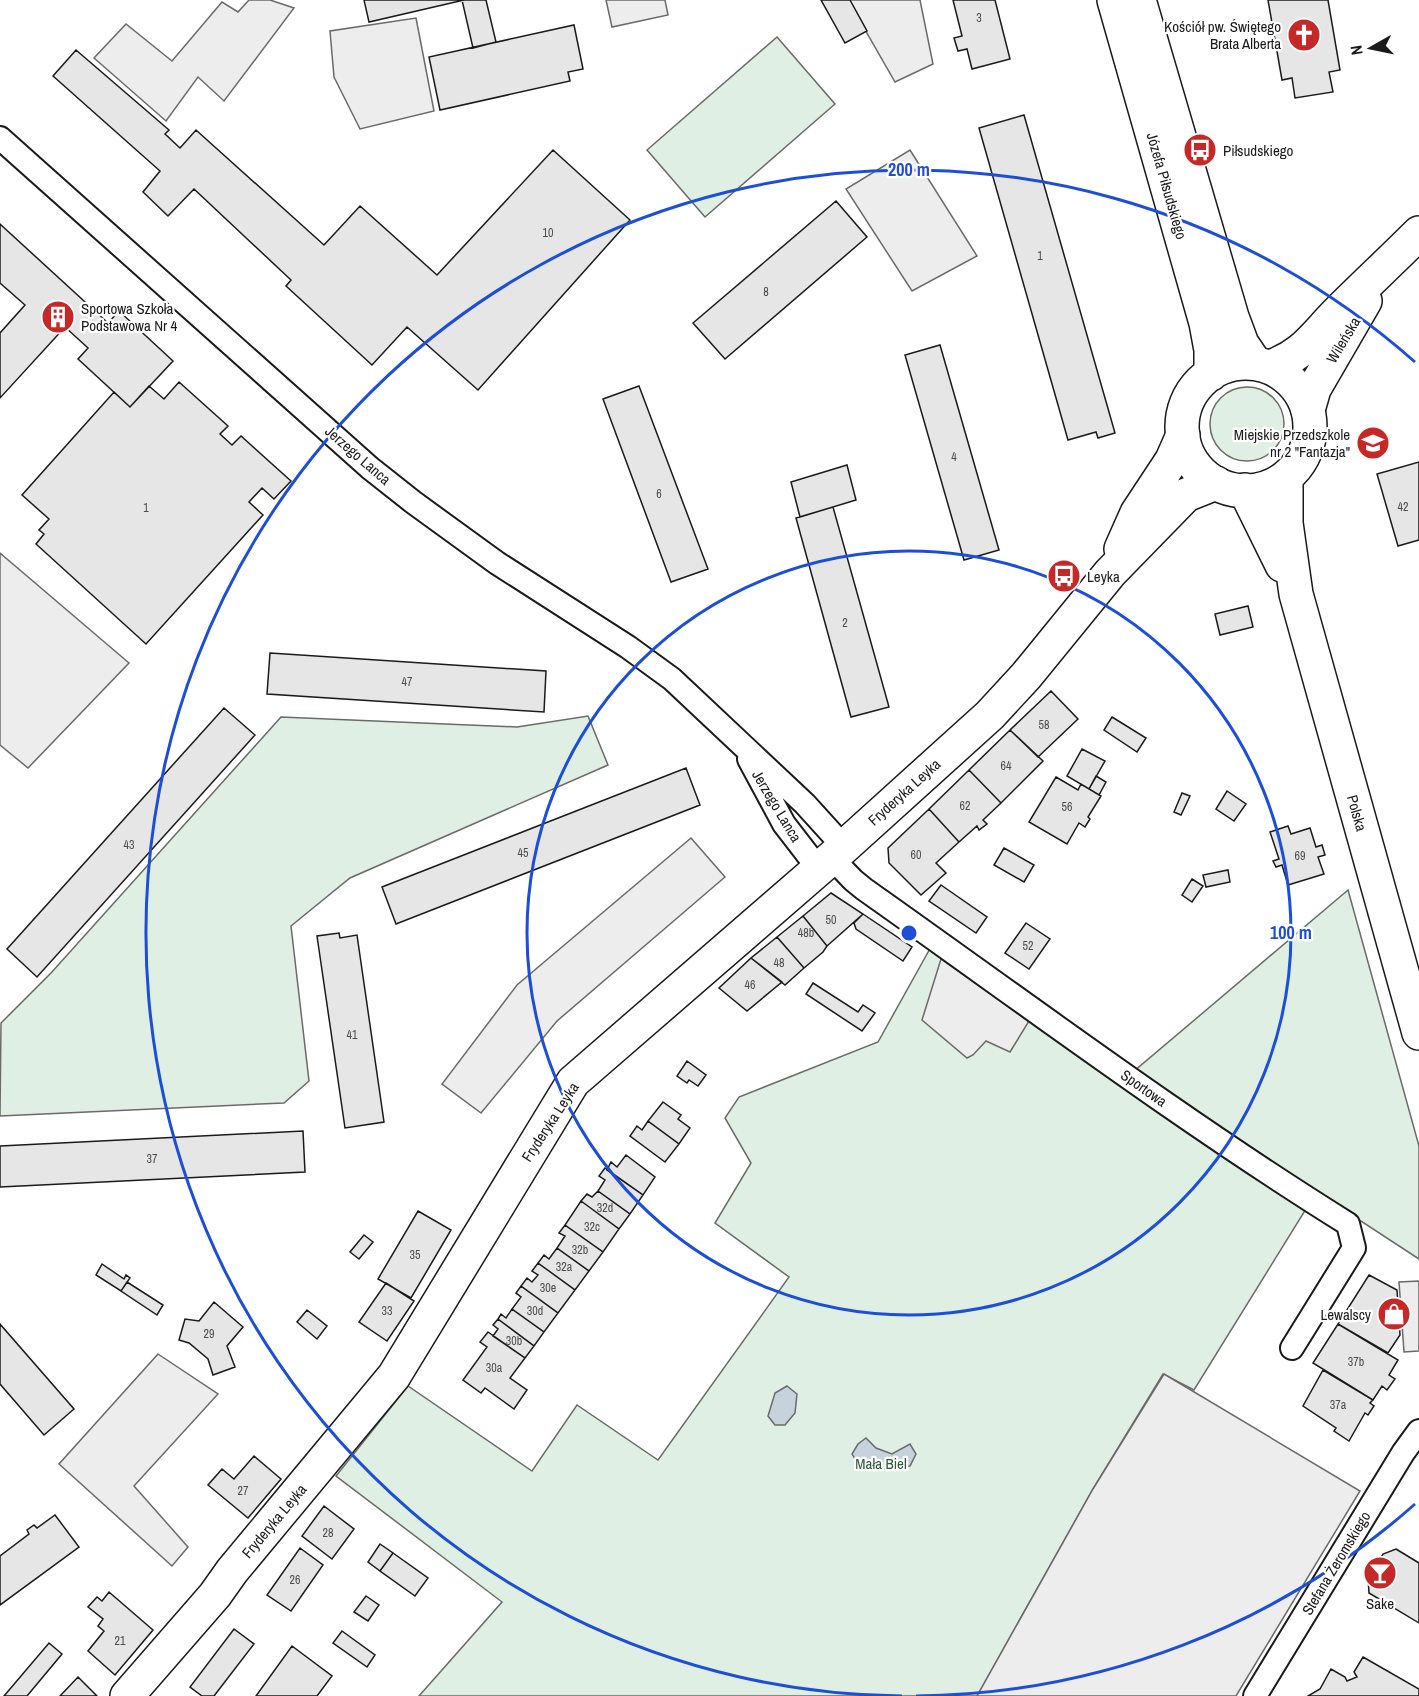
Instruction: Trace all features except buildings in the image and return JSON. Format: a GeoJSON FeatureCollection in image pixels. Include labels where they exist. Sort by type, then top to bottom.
{"type":"FeatureCollection","features":[{"type":"Feature","properties":{"kind":"street","name":"Józefa Piłsudskiego"},"geometry":{"type":"LineString","coordinates":[[1114,0],[1206,323],[1211,350],[1211,374]]}},
{"type":"Feature","properties":{"kind":"street","name":"Józefa Piłsudskiego"},"geometry":{"type":"LineString","coordinates":[[1139,0],[1232,317],[1242,344],[1262,365]]}},
{"type":"Feature","properties":{"kind":"street","name":"Jerzego Lanca"},"geometry":{"type":"LineString","coordinates":[[0,138],[370,468],[497,563],[672,679],[805,804],[831,857]]}},
{"type":"Feature","properties":{"kind":"street","name":"Wileńska"},"geometry":{"type":"LineString","coordinates":[[1262,365],[1289,360],[1302,350],[1419,233]]}},
{"type":"Feature","properties":{"kind":"street","name":"Wileńska"},"geometry":{"type":"LineString","coordinates":[[1308,411],[1314,389],[1352,327],[1381,270]]}},
{"type":"Feature","properties":{"kind":"street"},"geometry":{"type":"LineString","coordinates":[[1262,365],[1287,377],[1300,392],[1308,411],[1311,428],[1308,445],[1299,464],[1286,478],[1259,490],[1230,487],[1207,478],[1194,463],[1183,435],[1186,406],[1198,386],[1211,374],[1224,367],[1262,365]]}},
{"type":"Feature","properties":{"kind":"street","name":"Fryderyka Leyka"},"geometry":{"type":"LineString","coordinates":[[1110,573],[1137,513],[1172,460],[1183,435]]}},
{"type":"Feature","properties":{"kind":"street","name":"Polska"},"geometry":{"type":"LineString","coordinates":[[1286,478],[1286,522],[1296,594],[1411,975],[1419,1033]]}},
{"type":"Feature","properties":{"kind":"street","name":"Fryderyka Leyka"},"geometry":{"type":"LineString","coordinates":[[127,1696],[214,1595],[394,1377],[573,1082],[990,715],[1026,676],[1110,573],[1186,495],[1230,487]]}},
{"type":"Feature","properties":{"kind":"street","name":"Polska"},"geometry":{"type":"LineString","coordinates":[[1230,487],[1296,594]]}},
{"type":"Feature","properties":{"kind":"street","name":"Jerzego Lanca"},"geometry":{"type":"LineString","coordinates":[[739,742],[784,824],[831,857]]}},
{"type":"Feature","properties":{"kind":"street","name":"Sportowa"},"geometry":{"type":"LineString","coordinates":[[831,857],[864,889],[1260,1169],[1348,1224],[1354,1248],[1292,1348]]}},
{"type":"Feature","properties":{"kind":"street","name":"Stefana Żeromskiego"},"geometry":{"type":"LineString","coordinates":[[1255,1696],[1403,1453],[1419,1431]]}},
{"type":"Feature","properties":{"kind":"green space"},"geometry":{"type":"Polygon","coordinates":[[[777,37],[835,104],[705,217],[647,150],[777,37]]]}},
{"type":"Feature","properties":{"kind":"green space"},"geometry":{"type":"Polygon","coordinates":[[[1247,387],[1268,393],[1278,403],[1284,424],[1278,445],[1268,455],[1247,461],[1226,455],[1216,445],[1210,424],[1216,403],[1226,393],[1247,387]]]}},
{"type":"Feature","properties":{"kind":"green space"},"geometry":{"type":"Polygon","coordinates":[[[588,716],[608,765],[350,878],[291,926],[309,1081],[284,1103],[0,1116],[1,1023],[51,973],[281,717],[517,727],[588,716]]]}},
{"type":"Feature","properties":{"kind":"green space"},"geometry":{"type":"Polygon","coordinates":[[[1348,890],[1419,1146],[1419,1259],[1133,1072],[1348,890]]]}},
{"type":"Feature","properties":{"kind":"green space","name":"Mała Biel"},"geometry":{"type":"Polygon","coordinates":[[[932,945],[1306,1209],[1194,1390],[1163,1374],[1093,1489],[977,1696],[419,1696],[502,1602],[336,1476],[408,1386],[532,1471],[577,1405],[658,1460],[789,1277],[715,1223],[751,1163],[725,1118],[739,1097],[878,1042],[932,945]]]}},
{"type":"Feature","properties":{"kind":"shaded area"},"geometry":{"type":"Polygon","coordinates":[[[249,0],[270,0],[294,8],[224,101],[198,77],[166,121],[94,58],[126,24],[172,61],[222,2],[238,12],[249,0]]]}},
{"type":"Feature","properties":{"kind":"shaded area"},"geometry":{"type":"Polygon","coordinates":[[[606,0],[665,0],[668,15],[612,27],[606,0]]]}},
{"type":"Feature","properties":{"kind":"shaded area"},"geometry":{"type":"Polygon","coordinates":[[[848,0],[920,0],[933,64],[895,82],[848,0]]]}},
{"type":"Feature","properties":{"kind":"shaded area"},"geometry":{"type":"Polygon","coordinates":[[[416,18],[434,111],[360,129],[334,77],[330,31],[416,18]]]}},
{"type":"Feature","properties":{"kind":"shaded area"},"geometry":{"type":"Polygon","coordinates":[[[910,150],[977,256],[912,291],[846,189],[910,150]]]}},
{"type":"Feature","properties":{"kind":"shaded area"},"geometry":{"type":"Polygon","coordinates":[[[0,553],[129,663],[28,768],[0,745],[0,553]]]}},
{"type":"Feature","properties":{"kind":"shaded area"},"geometry":{"type":"Polygon","coordinates":[[[691,838],[725,877],[557,1021],[481,1113],[442,1084],[517,985],[691,838]]]}},
{"type":"Feature","properties":{"kind":"shaded area"},"geometry":{"type":"Polygon","coordinates":[[[941,959],[1029,1021],[1010,1052],[986,1041],[967,1058],[922,1020],[941,959]]]}},
{"type":"Feature","properties":{"kind":"shaded area"},"geometry":{"type":"Polygon","coordinates":[[[1419,1281],[1419,1351],[1404,1352],[1399,1282],[1419,1281]]]}},
{"type":"Feature","properties":{"kind":"shaded area"},"geometry":{"type":"Polygon","coordinates":[[[158,1354],[218,1394],[134,1486],[188,1547],[172,1566],[59,1464],[158,1354]]]}},
{"type":"Feature","properties":{"kind":"shaded area"},"geometry":{"type":"Polygon","coordinates":[[[1164,1374],[1360,1491],[1236,1696],[977,1696],[1093,1489],[1164,1374]]]}},
{"type":"Feature","properties":{"kind":"shaded area"},"geometry":{"type":"Polygon","coordinates":[[[787,1386],[797,1394],[795,1413],[785,1425],[775,1425],[768,1416],[775,1393],[787,1386]]]}},
{"type":"Feature","properties":{"kind":"shaded area"},"geometry":{"type":"Polygon","coordinates":[[[866,1438],[876,1448],[892,1454],[910,1444],[916,1454],[910,1466],[877,1469],[863,1466],[852,1454],[858,1444],[866,1438]]]}},
{"type":"Feature","properties":{"kind":"place","name":"Kościół pw. Świętego Brata Alberta"},"geometry":{"type":"Point","coordinates":[1304,35]}},
{"type":"Feature","properties":{"kind":"place","name":"Piłsudskiego"},"geometry":{"type":"Point","coordinates":[1200,150]}},
{"type":"Feature","properties":{"kind":"place","name":"Sportowa Szkoła Podstawowa Nr 4"},"geometry":{"type":"Point","coordinates":[58,317]}},
{"type":"Feature","properties":{"kind":"place","name":"Miejskie Przedszkole nr 2 \"Fantazja\""},"geometry":{"type":"Point","coordinates":[1373,443]}},
{"type":"Feature","properties":{"kind":"place","name":"Leyka"},"geometry":{"type":"Point","coordinates":[1064,576]}},
{"type":"Feature","properties":{"kind":"place","name":"Lewalscy"},"geometry":{"type":"Point","coordinates":[1394,1314]}},
{"type":"Feature","properties":{"kind":"place","name":"Sake"},"geometry":{"type":"Point","coordinates":[1380,1573]}}]}
